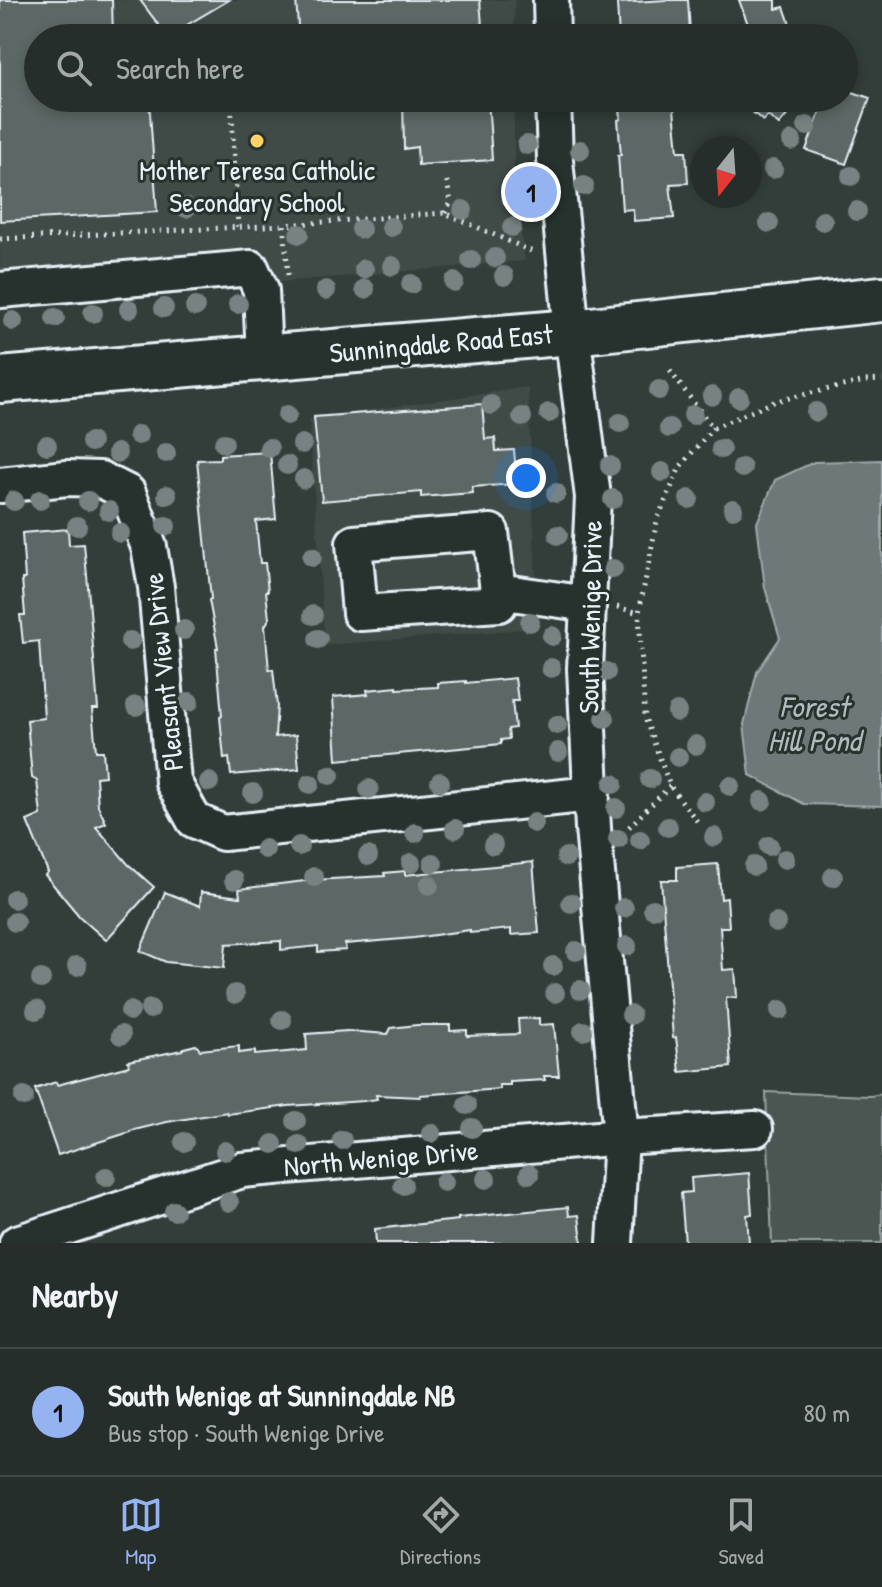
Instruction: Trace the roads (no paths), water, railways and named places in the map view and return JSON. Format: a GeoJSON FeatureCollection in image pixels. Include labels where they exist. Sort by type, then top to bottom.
{"type":"FeatureCollection","features":[{"type":"Feature","properties":{"kind":"main road","name":"Sunningdale Road East"},"geometry":{"type":"LineString","coordinates":[[0,380],[572,332],[882,299]]}},
{"type":"Feature","properties":{"kind":"street"},"geometry":{"type":"LineString","coordinates":[[551,0],[552,24]]}},
{"type":"Feature","properties":{"kind":"street","name":"South Wenige Drive"},"geometry":{"type":"LineString","coordinates":[[553,112],[555,160],[572,332],[593,497],[585,669],[593,828],[621,1137],[615,1243]]}},
{"type":"Feature","properties":{"kind":"street"},"geometry":{"type":"LineString","coordinates":[[0,290],[251,268],[261,290],[264,358]]}},
{"type":"Feature","properties":{"kind":"street","name":"Pleasant View Drive"},"geometry":{"type":"LineString","coordinates":[[0,485],[67,478],[100,479],[128,493],[149,547],[156,587],[173,782],[194,820],[223,833],[592,794]]}},
{"type":"Feature","properties":{"kind":"street"},"geometry":{"type":"LineString","coordinates":[[498,591],[588,604]]}},
{"type":"Feature","properties":{"kind":"street","name":"North Wenige Drive"},"geometry":{"type":"LineString","coordinates":[[17,1243],[242,1170],[621,1137],[755,1129]]}},
{"type":"Feature","properties":{"kind":"water","name":"Forest Hill Pond"},"geometry":{"type":"Polygon","coordinates":[[[882,460],[882,806],[804,804],[750,775],[744,724],[757,672],[780,638],[765,588],[757,523],[775,480],[814,462],[882,460]]]}},
{"type":"Feature","properties":{"kind":"place","name":"Mother Teresa Catholic Secondary School"},"geometry":{"type":"Point","coordinates":[257,141]}},
{"type":"Feature","properties":{"kind":"place","name":"South Wenige at Sunningdale NB"},"geometry":{"type":"Point","coordinates":[531,192]}}]}
